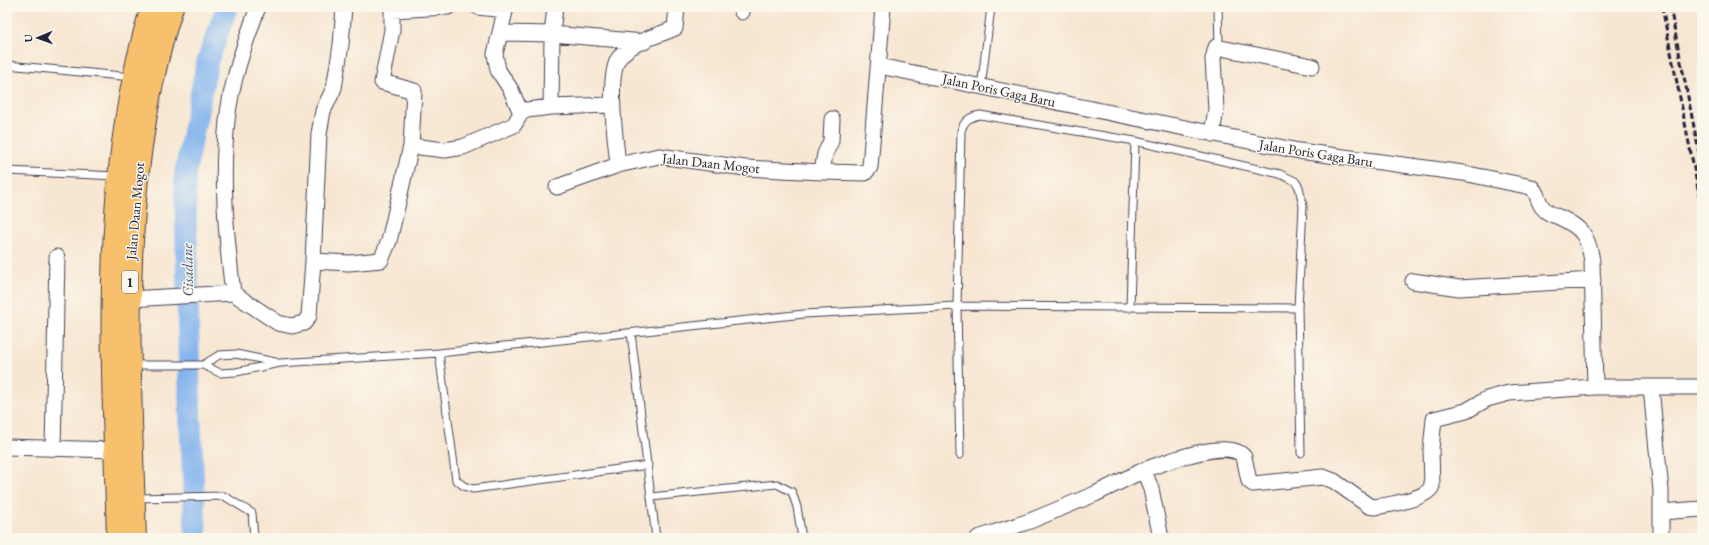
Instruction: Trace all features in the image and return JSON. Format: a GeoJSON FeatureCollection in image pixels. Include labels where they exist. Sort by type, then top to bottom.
{"type":"FeatureCollection","features":[{"type":"Feature","properties":{"kind":"highway","name":"Jalan Daan Mogot"},"geometry":{"type":"LineString","coordinates":[[118,538],[112,306],[114,244],[120,176],[134,77],[154,20],[172,7]]}},
{"type":"Feature","properties":{"kind":"highway","name":"Jalan Daan Mogot"},"geometry":{"type":"LineString","coordinates":[[135,538],[134,498],[137,299],[132,240],[137,176],[152,79],[154,20]]}},
{"type":"Feature","properties":{"kind":"street"},"geometry":{"type":"LineString","coordinates":[[227,294],[224,218],[224,172],[227,119],[236,76],[258,7]]}},
{"type":"Feature","properties":{"kind":"street"},"geometry":{"type":"LineString","coordinates":[[137,299],[227,294],[278,323],[292,326],[304,323],[309,316],[319,134],[323,111],[334,88],[341,45],[344,7]]}},
{"type":"Feature","properties":{"kind":"street"},"geometry":{"type":"LineString","coordinates":[[313,261],[349,263],[381,260],[389,241],[410,146],[414,91],[382,82],[392,30],[392,8],[448,7]]}},
{"type":"Feature","properties":{"kind":"street"},"geometry":{"type":"LineString","coordinates":[[478,7],[505,8],[495,54],[498,70],[511,90],[521,113]]}},
{"type":"Feature","properties":{"kind":"street"},"geometry":{"type":"LineString","coordinates":[[551,107],[552,34],[555,7]]}},
{"type":"Feature","properties":{"kind":"street"},"geometry":{"type":"LineString","coordinates":[[618,165],[612,105],[614,69],[619,58],[632,47],[675,28],[677,7]]}},
{"type":"Feature","properties":{"kind":"street"},"geometry":{"type":"LineString","coordinates":[[879,66],[883,7]]}},
{"type":"Feature","properties":{"kind":"street"},"geometry":{"type":"LineString","coordinates":[[500,33],[552,34],[644,42]]}},
{"type":"Feature","properties":{"kind":"street"},"geometry":{"type":"LineString","coordinates":[[1212,134],[1216,109],[1213,54],[1216,47],[1219,46],[1312,66]]}},
{"type":"Feature","properties":{"kind":"street","name":"Jalan Poris Gaga Baru"},"geometry":{"type":"LineString","coordinates":[[879,66],[906,70],[981,88],[1300,151],[1463,173],[1531,187],[1536,190],[1542,207],[1548,212],[1581,229],[1589,243],[1593,280],[1595,387]]}},
{"type":"Feature","properties":{"kind":"street","name":"Jalan Daan Mogot"},"geometry":{"type":"LineString","coordinates":[[557,187],[618,165],[659,156],[745,168],[865,173],[870,167],[879,66]]}},
{"type":"Feature","properties":{"kind":"street"},"geometry":{"type":"LineString","coordinates":[[410,146],[445,150],[463,147],[514,125],[521,113],[527,110],[551,107],[612,105]]}},
{"type":"Feature","properties":{"kind":"street"},"geometry":{"type":"LineString","coordinates":[[822,172],[825,154],[831,141],[832,119]]}},
{"type":"Feature","properties":{"kind":"street"},"geometry":{"type":"LineString","coordinates":[[53,448],[57,257]]}},
{"type":"Feature","properties":{"kind":"street"},"geometry":{"type":"LineString","coordinates":[[1413,281],[1459,288],[1593,280]]}},
{"type":"Feature","properties":{"kind":"street"},"geometry":{"type":"LineString","coordinates":[[978,538],[1037,518],[1095,494],[1144,470],[1200,452],[1232,451],[1240,453],[1244,457],[1249,481],[1253,484],[1323,477],[1334,481],[1369,506],[1390,505],[1412,498],[1432,488],[1432,443],[1434,419],[1466,412],[1496,395],[1595,387],[1702,387]]}},
{"type":"Feature","properties":{"kind":"street"},"geometry":{"type":"LineString","coordinates":[[1651,388],[1661,491],[1661,538]]}},
{"type":"Feature","properties":{"kind":"street"},"geometry":{"type":"LineString","coordinates":[[7,447],[115,450]]}},
{"type":"Feature","properties":{"kind":"street"},"geometry":{"type":"LineString","coordinates":[[1144,470],[1151,489],[1161,538]]}},
{"type":"Feature","properties":{"kind":"street"},"geometry":{"type":"LineString","coordinates":[[1661,512],[1702,509]]}},
{"type":"Feature","properties":{"kind":"lane"},"geometry":{"type":"LineString","coordinates":[[981,88],[991,7]]}},
{"type":"Feature","properties":{"kind":"lane"},"geometry":{"type":"LineString","coordinates":[[1218,7],[1219,46]]}},
{"type":"Feature","properties":{"kind":"lane"},"geometry":{"type":"LineString","coordinates":[[7,65],[134,77]]}},
{"type":"Feature","properties":{"kind":"lane"},"geometry":{"type":"LineString","coordinates":[[960,455],[957,306],[960,131],[963,123],[971,117],[989,115],[1135,141],[1280,174],[1295,181],[1300,187],[1303,206],[1298,308],[1301,453]]}},
{"type":"Feature","properties":{"kind":"lane"},"geometry":{"type":"LineString","coordinates":[[1130,308],[1135,141]]}},
{"type":"Feature","properties":{"kind":"lane"},"geometry":{"type":"LineString","coordinates":[[7,171],[120,176]]}},
{"type":"Feature","properties":{"kind":"lane"},"geometry":{"type":"LineString","coordinates":[[204,364],[220,373],[236,372],[280,363],[439,353],[804,314],[957,306],[1298,308]]}},
{"type":"Feature","properties":{"kind":"lane"},"geometry":{"type":"LineString","coordinates":[[631,333],[656,538]]}},
{"type":"Feature","properties":{"kind":"lane"},"geometry":{"type":"LineString","coordinates":[[439,353],[456,480],[464,486],[473,489],[648,465]]}},
{"type":"Feature","properties":{"kind":"lane"},"geometry":{"type":"LineString","coordinates":[[137,365],[204,364],[219,356],[236,354],[280,363]]}},
{"type":"Feature","properties":{"kind":"lane"},"geometry":{"type":"LineString","coordinates":[[651,497],[777,484],[792,492],[797,507],[802,538]]}},
{"type":"Feature","properties":{"kind":"lane"},"geometry":{"type":"LineString","coordinates":[[134,498],[224,496],[252,513],[254,538]]}},
{"type":"Feature","properties":{"kind":"waterway","name":"Cisadane"},"geometry":{"type":"LineString","coordinates":[[196,538],[190,416],[185,174],[207,63],[227,7]]}},
{"type":"Feature","properties":{"kind":"railway"},"geometry":{"type":"LineString","coordinates":[[1662,7],[1702,209]]}},
{"type":"Feature","properties":{"kind":"railway"},"geometry":{"type":"LineString","coordinates":[[1670,7],[1702,167]]}}]}
